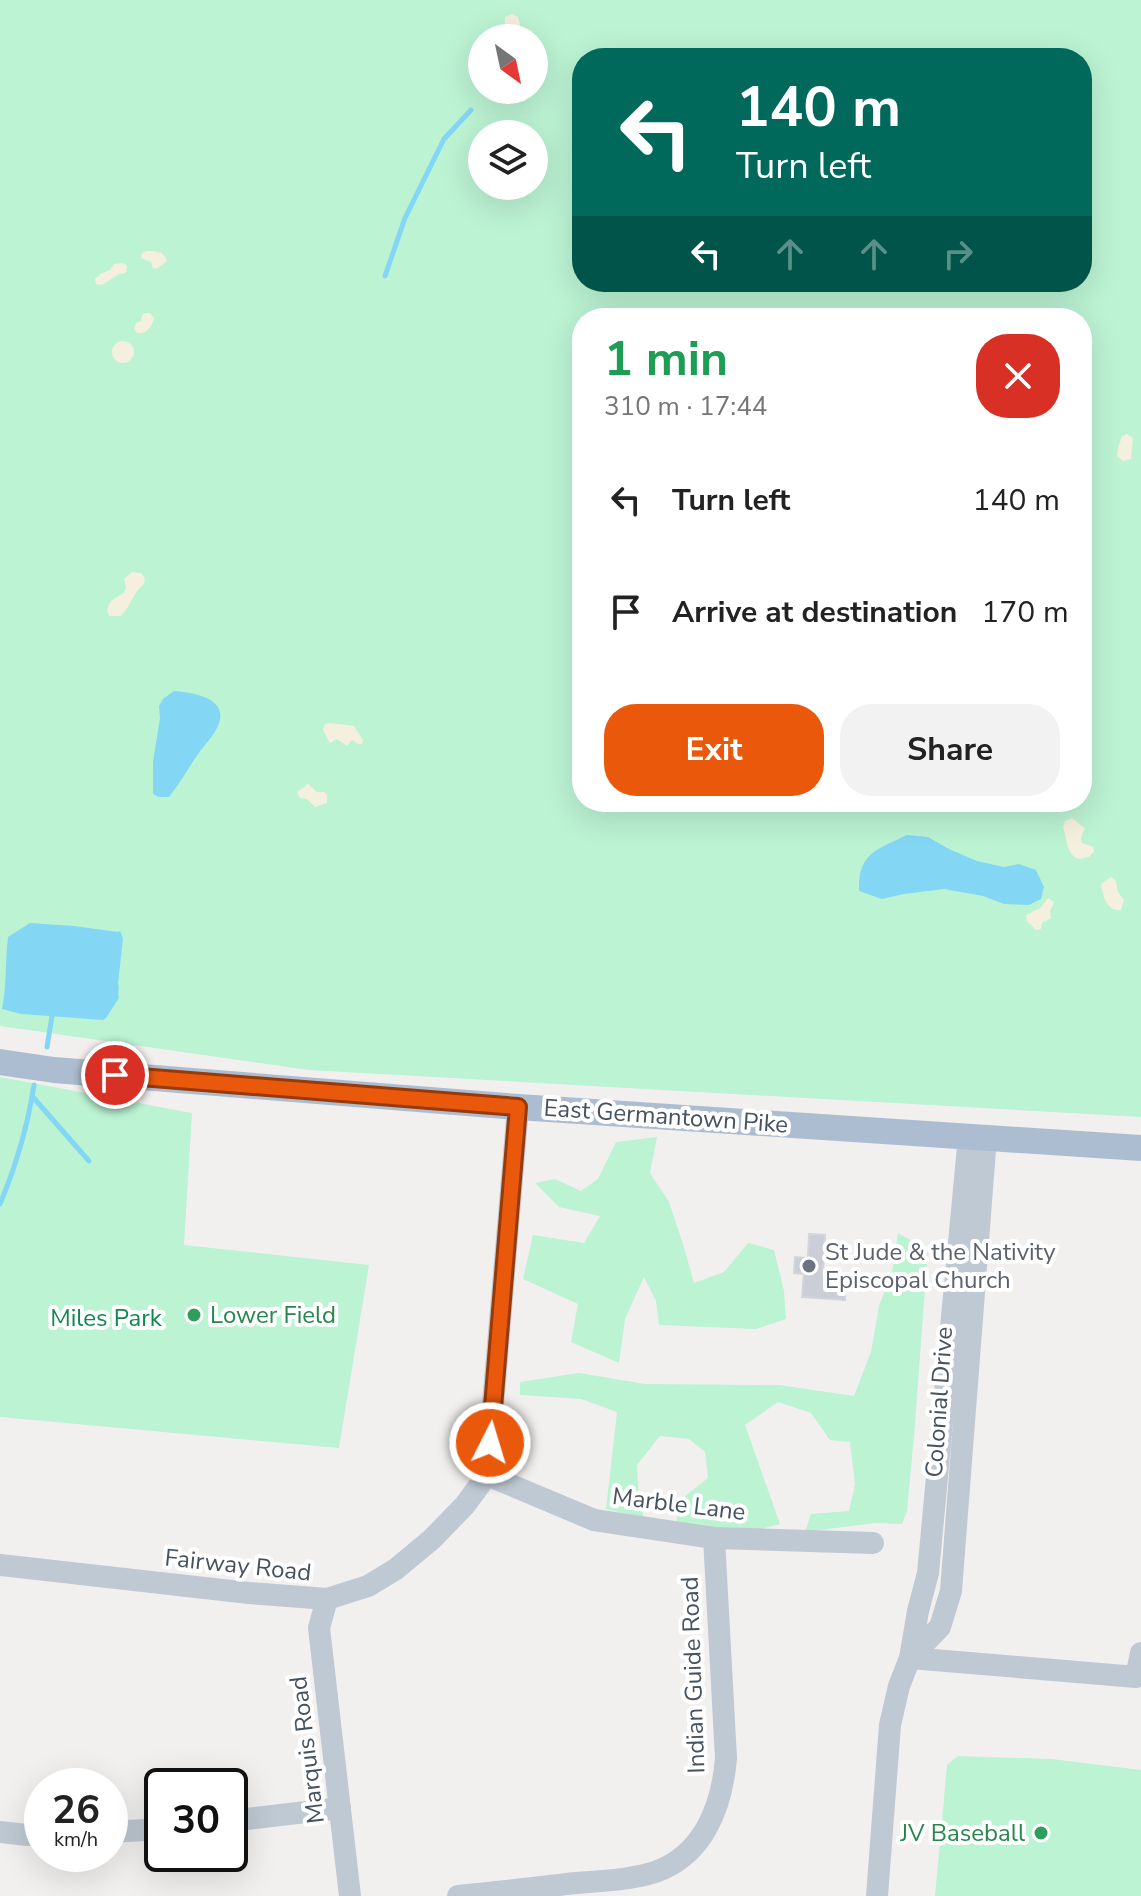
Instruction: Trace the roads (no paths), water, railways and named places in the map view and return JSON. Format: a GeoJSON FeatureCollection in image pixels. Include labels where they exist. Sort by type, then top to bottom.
{"type":"FeatureCollection","features":[{"type":"Feature","properties":{"kind":"main road","name":"East Germantown Pike"},"geometry":{"type":"LineString","coordinates":[[0,1062],[69,1071],[518,1107],[1141,1148]]}},
{"type":"Feature","properties":{"kind":"street"},"geometry":{"type":"LineString","coordinates":[[487,1475],[518,1107]]}},
{"type":"Feature","properties":{"kind":"street","name":"Colonial Drive"},"geometry":{"type":"LineString","coordinates":[[877,1896],[890,1725],[899,1686],[910,1658],[940,1627],[951,1591],[977,1136]]}},
{"type":"Feature","properties":{"kind":"street","name":"Marble Lane"},"geometry":{"type":"LineString","coordinates":[[487,1475],[594,1520],[714,1538],[873,1543]]}},
{"type":"Feature","properties":{"kind":"street","name":"Fairway Road"},"geometry":{"type":"LineString","coordinates":[[0,1565],[327,1599],[368,1586],[396,1569],[432,1539],[465,1505],[487,1475]]}},
{"type":"Feature","properties":{"kind":"street","name":"Indian Guide Road"},"geometry":{"type":"LineString","coordinates":[[458,1896],[620,1879],[654,1872],[683,1856],[707,1829],[716,1811],[726,1758],[714,1538]]}},
{"type":"Feature","properties":{"kind":"street","name":"Marquis Road"},"geometry":{"type":"LineString","coordinates":[[327,1599],[319,1628],[350,1896]]}},
{"type":"Feature","properties":{"kind":"street"},"geometry":{"type":"LineString","coordinates":[[910,1658],[1138,1677],[1141,1653]]}},
{"type":"Feature","properties":{"kind":"street"},"geometry":{"type":"LineString","coordinates":[[248,1819],[340,1808]]}},
{"type":"Feature","properties":{"kind":"street"},"geometry":{"type":"LineString","coordinates":[[0,1832],[24,1835]]}},
{"type":"Feature","properties":{"kind":"water"},"geometry":{"type":"Polygon","coordinates":[[[174,691],[209,699],[219,710],[220,718],[213,735],[169,797],[159,797],[153,794],[153,762],[159,706],[174,691]]]}},
{"type":"Feature","properties":{"kind":"water"},"geometry":{"type":"Polygon","coordinates":[[[907,835],[928,837],[977,861],[1004,867],[1019,864],[1036,870],[1044,887],[1041,899],[1029,905],[1004,904],[983,896],[944,889],[882,899],[859,891],[862,868],[871,854],[907,835]]]}},
{"type":"Feature","properties":{"kind":"water"},"geometry":{"type":"Polygon","coordinates":[[[30,923],[120,931],[123,938],[119,998],[106,1018],[21,1014],[2,1009],[8,937],[30,923]]]}},
{"type":"Feature","properties":{"kind":"waterway"},"geometry":{"type":"LineString","coordinates":[[385,276],[405,218],[444,139],[471,110]]}},
{"type":"Feature","properties":{"kind":"waterway"},"geometry":{"type":"LineString","coordinates":[[47,1047],[54,1013]]}},
{"type":"Feature","properties":{"kind":"waterway"},"geometry":{"type":"LineString","coordinates":[[0,1204],[21,1145],[34,1085]]}},
{"type":"Feature","properties":{"kind":"waterway"},"geometry":{"type":"LineString","coordinates":[[32,1096],[89,1161]]}},
{"type":"Feature","properties":{"kind":"place","name":"St Jude & the Nativity Episcopal Church"},"geometry":{"type":"Point","coordinates":[809,1266]}},
{"type":"Feature","properties":{"kind":"place","name":"Lower Field"},"geometry":{"type":"Point","coordinates":[194,1315]}},
{"type":"Feature","properties":{"kind":"place","name":"JV Baseball"},"geometry":{"type":"Point","coordinates":[1041,1833]}},
{"type":"Feature","properties":{"kind":"park label","name":"Miles Park"},"geometry":{"type":"Point","coordinates":[106,1318]}}]}
